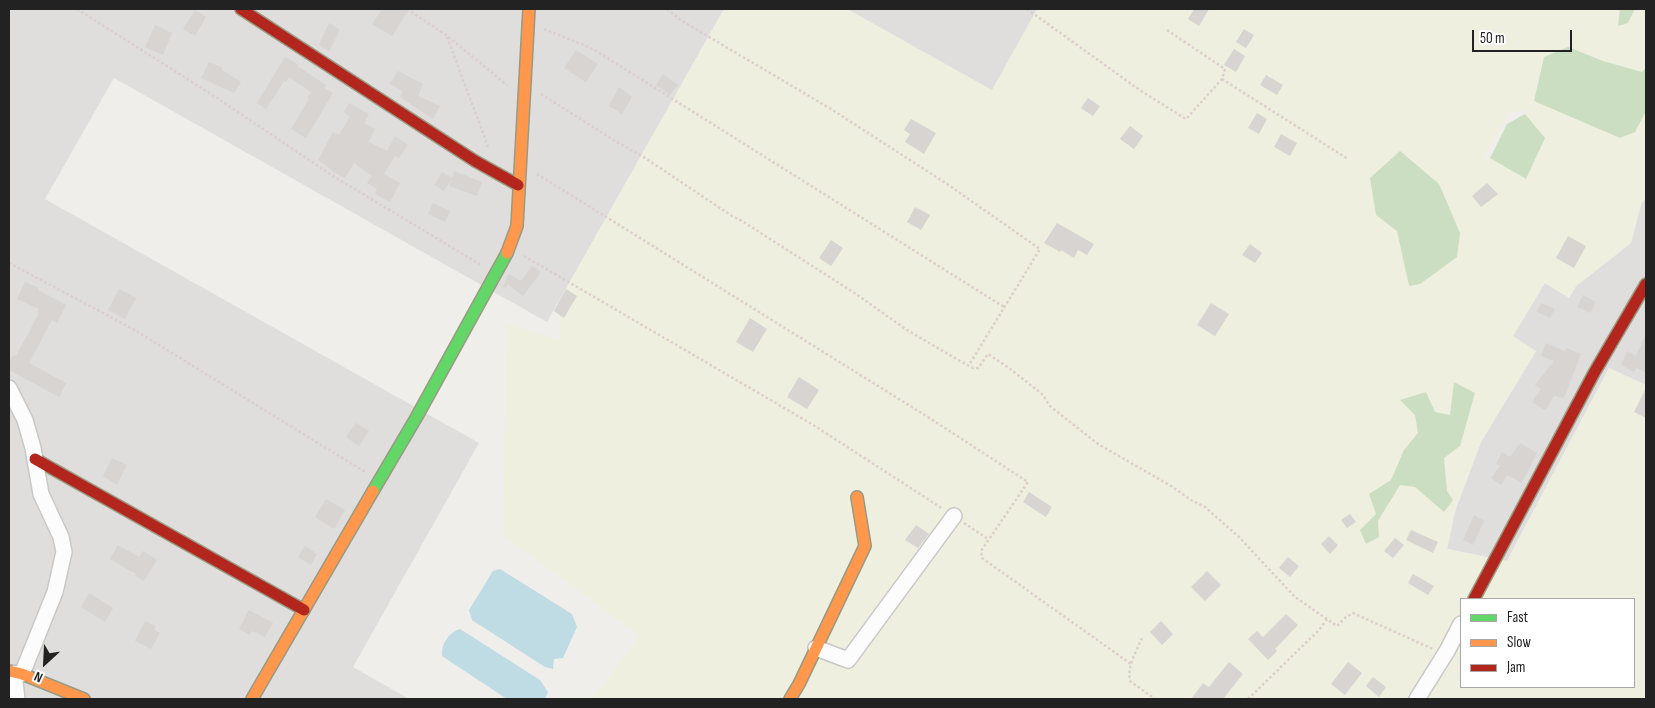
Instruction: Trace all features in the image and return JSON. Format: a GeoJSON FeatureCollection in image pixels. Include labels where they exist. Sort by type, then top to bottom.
{"type":"FeatureCollection","features":[{"type":"Feature","properties":{"kind":"street"},"geometry":{"type":"LineString","coordinates":[[241,9],[467,156],[518,185]]}},
{"type":"Feature","properties":{"kind":"street"},"geometry":{"type":"LineString","coordinates":[[252,699],[416,418],[510,247],[517,226],[529,9]]}},
{"type":"Feature","properties":{"kind":"street"},"geometry":{"type":"LineString","coordinates":[[1475,598],[1594,373],[1646,284]]}},
{"type":"Feature","properties":{"kind":"street"},"geometry":{"type":"LineString","coordinates":[[9,390],[25,420],[35,459],[41,494],[60,537],[64,552],[55,592],[15,673],[17,699]]}},
{"type":"Feature","properties":{"kind":"street"},"geometry":{"type":"LineString","coordinates":[[35,459],[304,610]]}},
{"type":"Feature","properties":{"kind":"street"},"geometry":{"type":"LineString","coordinates":[[790,699],[865,546],[856,497]]}},
{"type":"Feature","properties":{"kind":"street"},"geometry":{"type":"LineString","coordinates":[[816,648],[848,660],[954,516]]}},
{"type":"Feature","properties":{"kind":"street"},"geometry":{"type":"LineString","coordinates":[[1417,699],[1447,651],[1460,626]]}},
{"type":"Feature","properties":{"kind":"street"},"geometry":{"type":"LineString","coordinates":[[15,673],[84,699]]}},
{"type":"Feature","properties":{"kind":"path"},"geometry":{"type":"LineString","coordinates":[[77,9],[218,98],[333,176],[495,274]]}},
{"type":"Feature","properties":{"kind":"path"},"geometry":{"type":"LineString","coordinates":[[407,9],[446,35],[523,97],[534,91],[548,97],[853,292],[907,330],[973,368],[978,368],[988,354],[1042,394],[1050,406],[1098,444],[1171,486],[1191,500],[1206,507],[1239,537],[1295,598],[1337,626],[1353,613],[1439,652],[1447,651]]}},
{"type":"Feature","properties":{"kind":"path"},"geometry":{"type":"LineString","coordinates":[[667,9],[682,21],[831,109],[939,178],[1040,249],[968,366]]}},
{"type":"Feature","properties":{"kind":"path"},"geometry":{"type":"LineString","coordinates":[[1027,9],[1142,91],[1186,119],[1222,79],[1225,69],[1167,30]]}},
{"type":"Feature","properties":{"kind":"path"},"geometry":{"type":"LineString","coordinates":[[528,22],[593,49],[1004,307]]}},
{"type":"Feature","properties":{"kind":"path"},"geometry":{"type":"LineString","coordinates":[[446,35],[498,174]]}},
{"type":"Feature","properties":{"kind":"path"},"geometry":{"type":"LineString","coordinates":[[1222,79],[1348,159]]}},
{"type":"Feature","properties":{"kind":"path"},"geometry":{"type":"LineString","coordinates":[[519,167],[529,170],[563,191],[928,417],[1028,482],[988,539],[981,551],[982,558],[1131,664]]}},
{"type":"Feature","properties":{"kind":"path"},"geometry":{"type":"LineString","coordinates":[[510,247],[815,426],[988,539]]}},
{"type":"Feature","properties":{"kind":"path"},"geometry":{"type":"LineString","coordinates":[[9,263],[133,329],[379,480]]}},
{"type":"Feature","properties":{"kind":"path"},"geometry":{"type":"LineString","coordinates":[[1248,699],[1319,630],[1327,619]]}},
{"type":"Feature","properties":{"kind":"path"},"geometry":{"type":"LineString","coordinates":[[1142,638],[1131,664],[1130,681],[1155,699]]}},
{"type":"Feature","properties":{"kind":"shaded area"},"geometry":{"type":"Polygon","coordinates":[[[9,9],[724,9],[547,322],[114,78],[45,199],[479,443],[353,667],[409,699],[9,699],[9,9]]]}},
{"type":"Feature","properties":{"kind":"shaded area"},"geometry":{"type":"Polygon","coordinates":[[[847,9],[1038,9],[992,91],[847,9]]]}},
{"type":"Feature","properties":{"kind":"shaded area"},"geometry":{"type":"Polygon","coordinates":[[[1646,198],[1646,385],[1609,368],[1507,561],[1447,549],[1455,511],[1481,442],[1536,351],[1512,337],[1545,283],[1569,297],[1576,286],[1631,243],[1641,204],[1646,198]]]}},
{"type":"Feature","properties":{"kind":"green space"},"geometry":{"type":"Polygon","coordinates":[[[724,9],[847,9],[992,90],[1037,9],[1620,9],[1618,26],[1628,23],[1635,9],[1646,9],[1646,67],[1642,72],[1603,61],[1543,57],[1534,101],[1646,111],[1646,198],[1641,204],[1631,243],[1576,286],[1569,298],[1545,283],[1513,336],[1536,351],[1481,442],[1455,511],[1447,549],[1507,561],[1609,368],[1646,385],[1646,699],[592,699],[640,636],[503,535],[507,324],[559,340],[561,298],[724,9]],[[1528,110],[1509,113],[1482,161],[1490,158],[1526,179],[1545,138],[1525,114],[1528,110]],[[1397,230],[1409,286],[1420,284],[1397,230]]]}},
{"type":"Feature","properties":{"kind":"green space"},"geometry":{"type":"Polygon","coordinates":[[[1620,9],[1635,9],[1628,23],[1618,26],[1620,9]]]}},
{"type":"Feature","properties":{"kind":"green space"},"geometry":{"type":"Polygon","coordinates":[[[1568,47],[1603,61],[1642,72],[1646,67],[1646,111],[1635,132],[1620,138],[1534,101],[1544,57],[1568,47]]]}},
{"type":"Feature","properties":{"kind":"green space"},"geometry":{"type":"Polygon","coordinates":[[[1525,114],[1545,138],[1526,179],[1490,158],[1507,124],[1525,114]]]}},
{"type":"Feature","properties":{"kind":"green space"},"geometry":{"type":"Polygon","coordinates":[[[1400,151],[1439,184],[1460,233],[1457,257],[1420,284],[1409,286],[1397,231],[1376,215],[1370,178],[1400,151]]]}},
{"type":"Feature","properties":{"kind":"green space"},"geometry":{"type":"Polygon","coordinates":[[[1454,382],[1475,393],[1460,446],[1444,458],[1447,491],[1453,500],[1444,512],[1415,487],[1400,485],[1378,521],[1379,537],[1366,544],[1360,530],[1376,514],[1369,494],[1391,480],[1404,450],[1418,433],[1415,415],[1400,400],[1426,392],[1435,412],[1450,415],[1454,382]]]}},
{"type":"Feature","properties":{"kind":"water"},"geometry":{"type":"Polygon","coordinates":[[[500,569],[572,614],[577,627],[563,658],[554,659],[553,669],[545,667],[472,620],[469,610],[493,571],[500,569]]]}},
{"type":"Feature","properties":{"kind":"water"},"geometry":{"type":"Polygon","coordinates":[[[460,629],[540,680],[548,692],[545,699],[507,699],[442,656],[446,640],[452,633],[460,629]]]}},
{"type":"Feature","properties":{"kind":"building"},"geometry":{"type":"Polygon","coordinates":[[[382,9],[409,9],[392,36],[372,24],[382,9]]]}},
{"type":"Feature","properties":{"kind":"building"},"geometry":{"type":"Polygon","coordinates":[[[1194,9],[1209,9],[1199,26],[1188,19],[1194,9]]]}},
{"type":"Feature","properties":{"kind":"building"},"geometry":{"type":"Polygon","coordinates":[[[195,10],[206,17],[195,36],[183,29],[195,10]]]}},
{"type":"Feature","properties":{"kind":"building"},"geometry":{"type":"Polygon","coordinates":[[[329,23],[340,30],[329,51],[319,45],[329,23]]]}},
{"type":"Feature","properties":{"kind":"building"},"geometry":{"type":"Polygon","coordinates":[[[155,25],[172,33],[163,55],[145,47],[155,25]]]}},
{"type":"Feature","properties":{"kind":"building"},"geometry":{"type":"Polygon","coordinates":[[[1244,29],[1254,35],[1246,48],[1236,42],[1244,29]]]}},
{"type":"Feature","properties":{"kind":"building"},"geometry":{"type":"Polygon","coordinates":[[[1234,49],[1245,56],[1236,72],[1224,65],[1234,49]]]}},
{"type":"Feature","properties":{"kind":"building"},"geometry":{"type":"Polygon","coordinates":[[[576,50],[598,64],[586,82],[564,68],[576,50]]]}},
{"type":"Feature","properties":{"kind":"building"},"geometry":{"type":"Polygon","coordinates":[[[285,57],[298,64],[297,66],[326,85],[324,88],[333,93],[306,138],[291,129],[309,99],[307,98],[311,92],[289,77],[286,82],[284,81],[266,109],[257,103],[285,57]]]}},
{"type":"Feature","properties":{"kind":"building"},"geometry":{"type":"Polygon","coordinates":[[[209,62],[223,68],[222,70],[241,82],[234,93],[201,78],[209,62]]]}},
{"type":"Feature","properties":{"kind":"building"},"geometry":{"type":"Polygon","coordinates":[[[398,71],[423,84],[418,96],[440,106],[433,119],[400,97],[403,91],[390,84],[398,71]]]}},
{"type":"Feature","properties":{"kind":"building"},"geometry":{"type":"Polygon","coordinates":[[[663,74],[678,85],[670,95],[656,85],[663,74]]]}},
{"type":"Feature","properties":{"kind":"building"},"geometry":{"type":"Polygon","coordinates":[[[1266,75],[1283,85],[1277,95],[1260,85],[1266,75]]]}},
{"type":"Feature","properties":{"kind":"building"},"geometry":{"type":"Polygon","coordinates":[[[619,87],[632,97],[622,114],[609,106],[619,87]]]}},
{"type":"Feature","properties":{"kind":"building"},"geometry":{"type":"Polygon","coordinates":[[[1088,98],[1100,106],[1093,116],[1081,108],[1088,98]]]}},
{"type":"Feature","properties":{"kind":"building"},"geometry":{"type":"Polygon","coordinates":[[[349,103],[369,114],[364,123],[375,129],[369,142],[387,151],[395,136],[408,145],[399,158],[395,156],[384,174],[400,183],[390,202],[375,194],[377,189],[367,183],[372,176],[354,163],[345,178],[318,160],[333,132],[339,135],[350,117],[344,112],[349,103]]]}},
{"type":"Feature","properties":{"kind":"building"},"geometry":{"type":"Polygon","coordinates":[[[1257,113],[1267,119],[1259,134],[1248,128],[1257,113]]]}},
{"type":"Feature","properties":{"kind":"building"},"geometry":{"type":"Polygon","coordinates":[[[911,119],[936,133],[924,154],[905,142],[910,134],[904,130],[911,119]]]}},
{"type":"Feature","properties":{"kind":"building"},"geometry":{"type":"Polygon","coordinates":[[[1130,126],[1143,136],[1134,149],[1120,139],[1130,126]]]}},
{"type":"Feature","properties":{"kind":"building"},"geometry":{"type":"Polygon","coordinates":[[[1281,134],[1297,143],[1290,156],[1274,147],[1281,134]]]}},
{"type":"Feature","properties":{"kind":"building"},"geometry":{"type":"Polygon","coordinates":[[[454,171],[482,182],[477,196],[449,186],[454,171]]]}},
{"type":"Feature","properties":{"kind":"building"},"geometry":{"type":"Polygon","coordinates":[[[442,172],[452,178],[444,191],[434,185],[442,172]]]}},
{"type":"Feature","properties":{"kind":"building"},"geometry":{"type":"Polygon","coordinates":[[[1487,183],[1498,194],[1481,207],[1472,196],[1487,183]]]}},
{"type":"Feature","properties":{"kind":"building"},"geometry":{"type":"Polygon","coordinates":[[[433,203],[450,211],[445,222],[428,214],[433,203]]]}},
{"type":"Feature","properties":{"kind":"building"},"geometry":{"type":"Polygon","coordinates":[[[915,207],[930,215],[921,230],[907,222],[915,207]]]}},
{"type":"Feature","properties":{"kind":"building"},"geometry":{"type":"Polygon","coordinates":[[[1057,223],[1094,244],[1087,255],[1078,250],[1074,258],[1044,243],[1057,223]]]}},
{"type":"Feature","properties":{"kind":"building"},"geometry":{"type":"Polygon","coordinates":[[[1568,236],[1586,246],[1574,268],[1556,258],[1568,236]]]}},
{"type":"Feature","properties":{"kind":"building"},"geometry":{"type":"Polygon","coordinates":[[[831,240],[843,248],[831,266],[819,258],[831,240]]]}},
{"type":"Feature","properties":{"kind":"building"},"geometry":{"type":"Polygon","coordinates":[[[1250,244],[1262,253],[1255,263],[1242,255],[1250,244]]]}},
{"type":"Feature","properties":{"kind":"building"},"geometry":{"type":"Polygon","coordinates":[[[532,266],[541,272],[523,296],[507,284],[506,288],[503,286],[509,274],[521,281],[532,266]]]}},
{"type":"Feature","properties":{"kind":"building"},"geometry":{"type":"Polygon","coordinates":[[[25,282],[39,288],[38,290],[66,305],[57,323],[52,320],[29,363],[66,383],[59,397],[9,370],[9,363],[13,355],[16,356],[39,313],[37,313],[39,309],[17,299],[25,282]]]}},
{"type":"Feature","properties":{"kind":"building"},"geometry":{"type":"Polygon","coordinates":[[[119,289],[136,298],[125,319],[108,310],[119,289]]]}},
{"type":"Feature","properties":{"kind":"building"},"geometry":{"type":"Polygon","coordinates":[[[566,289],[577,296],[564,318],[554,311],[566,289]]]}},
{"type":"Feature","properties":{"kind":"building"},"geometry":{"type":"Polygon","coordinates":[[[1583,295],[1596,302],[1590,313],[1577,307],[1583,295]]]}},
{"type":"Feature","properties":{"kind":"building"},"geometry":{"type":"Polygon","coordinates":[[[1211,303],[1229,314],[1215,336],[1197,325],[1211,303]]]}},
{"type":"Feature","properties":{"kind":"building"},"geometry":{"type":"Polygon","coordinates":[[[1541,303],[1555,309],[1550,318],[1537,312],[1541,303]]]}},
{"type":"Feature","properties":{"kind":"building"},"geometry":{"type":"Polygon","coordinates":[[[750,318],[767,329],[753,352],[736,342],[750,318]]]}},
{"type":"Feature","properties":{"kind":"building"},"geometry":{"type":"Polygon","coordinates":[[[1646,334],[1646,372],[1636,368],[1634,372],[1621,365],[1627,351],[1636,356],[1646,334]]]}},
{"type":"Feature","properties":{"kind":"building"},"geometry":{"type":"Polygon","coordinates":[[[1546,343],[1565,351],[1566,348],[1581,354],[1564,398],[1554,396],[1545,410],[1532,402],[1541,389],[1535,385],[1554,361],[1541,356],[1546,343]]]}},
{"type":"Feature","properties":{"kind":"building"},"geometry":{"type":"Polygon","coordinates":[[[799,377],[819,390],[807,409],[787,397],[799,377]]]}},
{"type":"Feature","properties":{"kind":"building"},"geometry":{"type":"Polygon","coordinates":[[[1646,388],[1646,418],[1634,412],[1646,388]]]}},
{"type":"Feature","properties":{"kind":"building"},"geometry":{"type":"Polygon","coordinates":[[[356,423],[369,431],[359,446],[346,437],[356,423]]]}},
{"type":"Feature","properties":{"kind":"building"},"geometry":{"type":"Polygon","coordinates":[[[1520,443],[1537,453],[1522,483],[1507,475],[1501,485],[1491,478],[1500,466],[1496,464],[1502,452],[1510,457],[1520,443]]]}},
{"type":"Feature","properties":{"kind":"building"},"geometry":{"type":"Polygon","coordinates":[[[112,458],[127,465],[117,485],[103,476],[112,458]]]}},
{"type":"Feature","properties":{"kind":"building"},"geometry":{"type":"Polygon","coordinates":[[[1029,492],[1052,507],[1046,517],[1023,502],[1029,492]]]}},
{"type":"Feature","properties":{"kind":"building"},"geometry":{"type":"Polygon","coordinates":[[[326,499],[345,510],[334,529],[315,517],[326,499]]]}},
{"type":"Feature","properties":{"kind":"building"},"geometry":{"type":"Polygon","coordinates":[[[1350,514],[1356,522],[1347,528],[1341,520],[1350,514]]]}},
{"type":"Feature","properties":{"kind":"building"},"geometry":{"type":"Polygon","coordinates":[[[1474,515],[1484,521],[1473,545],[1463,540],[1474,515]]]}},
{"type":"Feature","properties":{"kind":"building"},"geometry":{"type":"Polygon","coordinates":[[[916,525],[929,534],[918,548],[905,540],[916,525]]]}},
{"type":"Feature","properties":{"kind":"building"},"geometry":{"type":"Polygon","coordinates":[[[1411,530],[1438,542],[1433,553],[1406,540],[1411,530]]]}},
{"type":"Feature","properties":{"kind":"building"},"geometry":{"type":"Polygon","coordinates":[[[1329,536],[1338,545],[1330,554],[1321,544],[1329,536]]]}},
{"type":"Feature","properties":{"kind":"building"},"geometry":{"type":"Polygon","coordinates":[[[1395,538],[1404,545],[1393,558],[1384,551],[1395,538]]]}},
{"type":"Feature","properties":{"kind":"building"},"geometry":{"type":"Polygon","coordinates":[[[118,545],[139,557],[143,551],[157,560],[144,581],[135,576],[136,574],[110,559],[118,545]]]}},
{"type":"Feature","properties":{"kind":"building"},"geometry":{"type":"Polygon","coordinates":[[[305,546],[317,554],[311,565],[298,557],[305,546]]]}},
{"type":"Feature","properties":{"kind":"building"},"geometry":{"type":"Polygon","coordinates":[[[1288,557],[1299,566],[1290,577],[1279,568],[1288,557]]]}},
{"type":"Feature","properties":{"kind":"building"},"geometry":{"type":"Polygon","coordinates":[[[1207,571],[1221,585],[1205,601],[1191,587],[1207,571]]]}},
{"type":"Feature","properties":{"kind":"building"},"geometry":{"type":"Polygon","coordinates":[[[1413,574],[1434,586],[1428,595],[1408,583],[1413,574]]]}},
{"type":"Feature","properties":{"kind":"building"},"geometry":{"type":"Polygon","coordinates":[[[89,593],[113,608],[105,622],[81,607],[89,593]]]}},
{"type":"Feature","properties":{"kind":"building"},"geometry":{"type":"Polygon","coordinates":[[[249,610],[273,623],[265,637],[252,631],[250,635],[239,629],[249,610]]]}},
{"type":"Feature","properties":{"kind":"building"},"geometry":{"type":"Polygon","coordinates":[[[1286,614],[1298,625],[1275,649],[1277,651],[1268,660],[1248,639],[1257,631],[1263,637],[1286,614]]]}},
{"type":"Feature","properties":{"kind":"building"},"geometry":{"type":"Polygon","coordinates":[[[145,621],[156,626],[154,630],[160,633],[151,649],[135,641],[145,621]]]}},
{"type":"Feature","properties":{"kind":"building"},"geometry":{"type":"Polygon","coordinates":[[[1161,621],[1173,634],[1162,645],[1150,632],[1161,621]]]}},
{"type":"Feature","properties":{"kind":"building"},"geometry":{"type":"Polygon","coordinates":[[[1229,662],[1243,674],[1223,699],[1191,699],[1203,683],[1209,687],[1229,662]]]}},
{"type":"Feature","properties":{"kind":"building"},"geometry":{"type":"Polygon","coordinates":[[[1348,662],[1362,673],[1345,695],[1331,684],[1348,662]]]}},
{"type":"Feature","properties":{"kind":"building"},"geometry":{"type":"Polygon","coordinates":[[[1373,677],[1386,687],[1379,697],[1366,686],[1373,677]]]}},
{"type":"Feature","properties":{"kind":"traffic: fast"},"geometry":{"type":"LineString","coordinates":[[373,491],[416,418],[507,253]]}},
{"type":"Feature","properties":{"kind":"traffic: slow"},"geometry":{"type":"LineString","coordinates":[[507,253],[517,226],[529,9]]}},
{"type":"Feature","properties":{"kind":"traffic: slow"},"geometry":{"type":"LineString","coordinates":[[252,699],[373,491]]}},
{"type":"Feature","properties":{"kind":"traffic: slow"},"geometry":{"type":"LineString","coordinates":[[790,699],[865,546],[857,497]]}},
{"type":"Feature","properties":{"kind":"traffic: slow"},"geometry":{"type":"LineString","coordinates":[[9,671],[22,674],[84,699]]}},
{"type":"Feature","properties":{"kind":"traffic: jam"},"geometry":{"type":"LineString","coordinates":[[241,9],[475,161],[518,185]]}},
{"type":"Feature","properties":{"kind":"traffic: jam"},"geometry":{"type":"LineString","coordinates":[[1475,598],[1594,373],[1646,284]]}},
{"type":"Feature","properties":{"kind":"traffic: jam"},"geometry":{"type":"LineString","coordinates":[[35,459],[304,610]]}}]}
